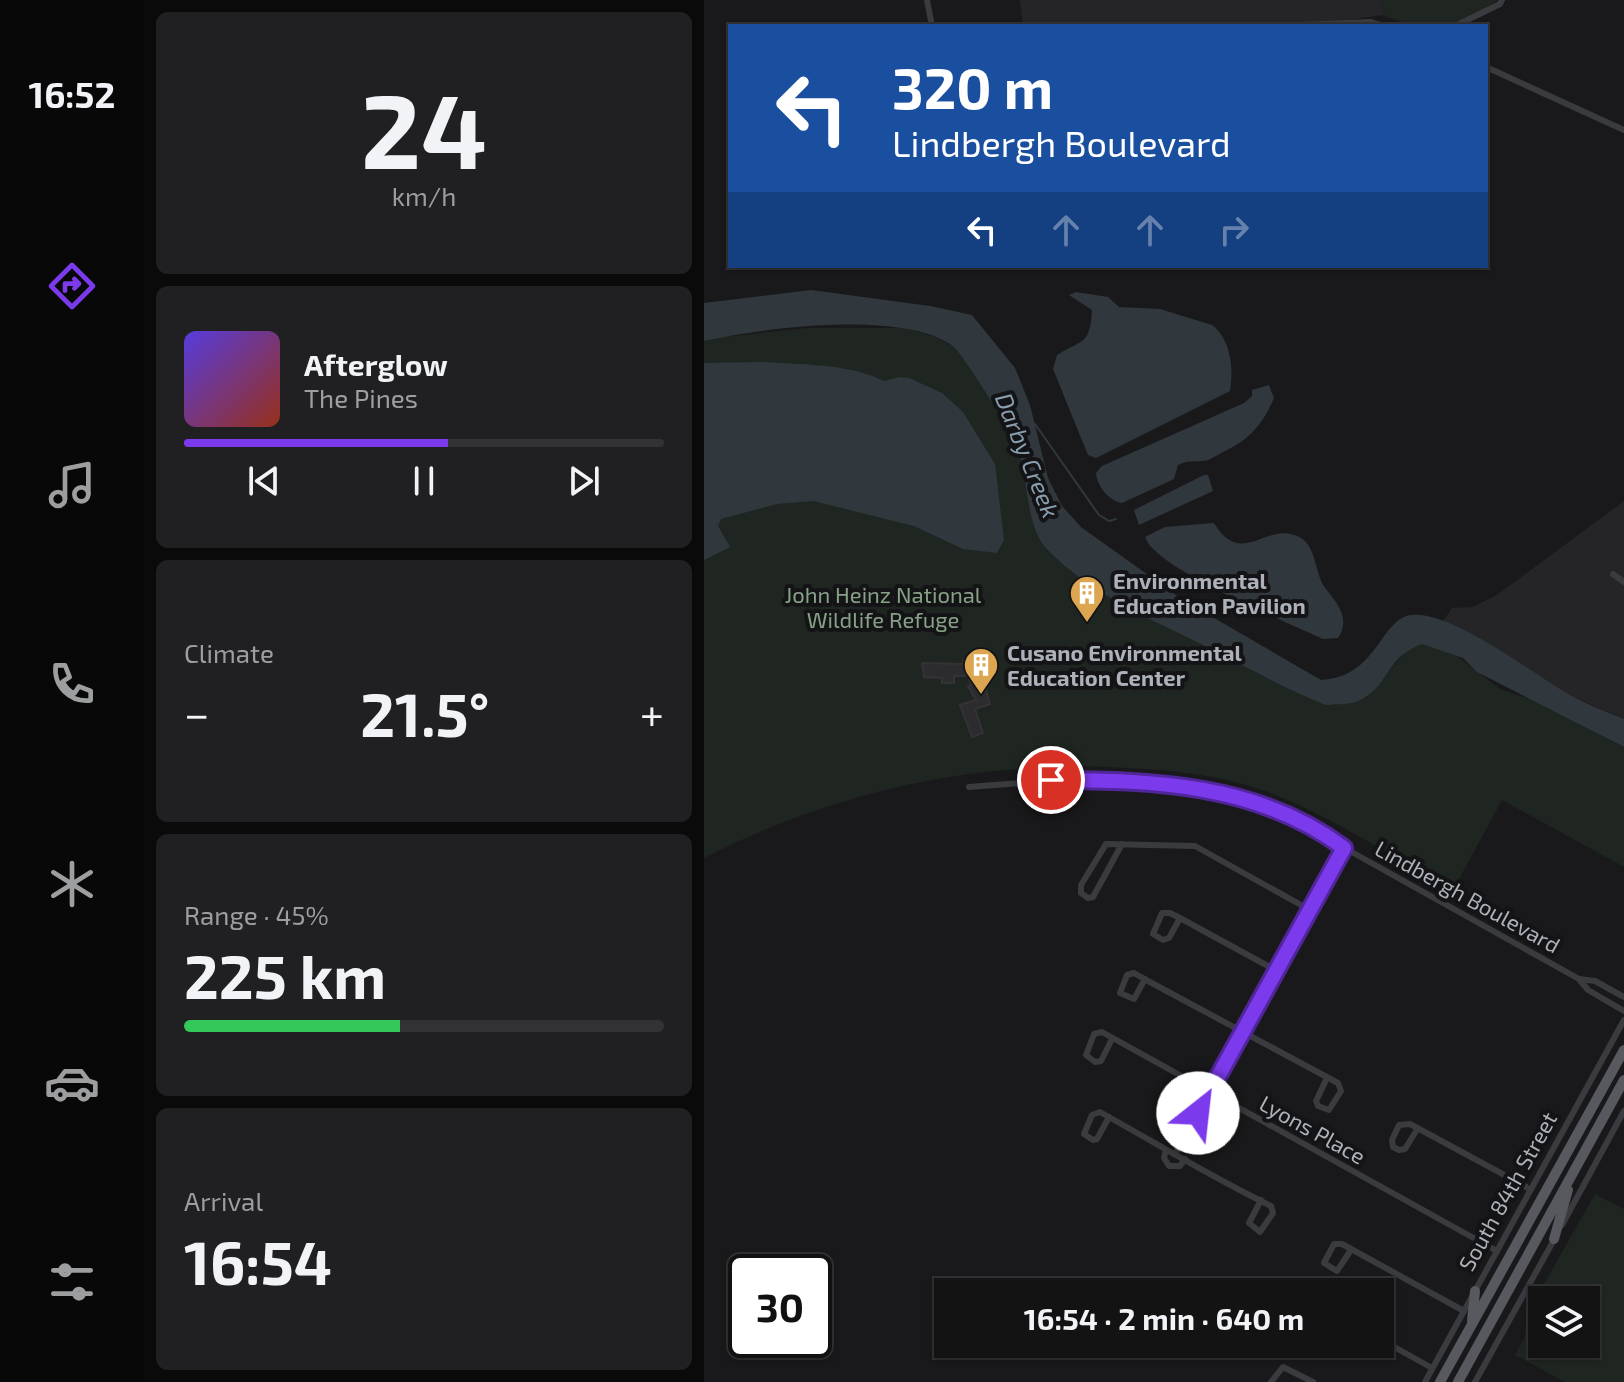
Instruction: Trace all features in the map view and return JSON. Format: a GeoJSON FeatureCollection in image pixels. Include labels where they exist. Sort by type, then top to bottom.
{"type":"FeatureCollection","features":[{"type":"Feature","properties":{"kind":"main road","name":"South 84th Street"},"geometry":{"type":"LineString","coordinates":[[1440,1382],[1624,1050]]}},
{"type":"Feature","properties":{"kind":"main road"},"geometry":{"type":"LineString","coordinates":[[1458,1382],[1624,1080]]}},
{"type":"Feature","properties":{"kind":"main road"},"geometry":{"type":"LineString","coordinates":[[1554,1239],[1572,1174]]}},
{"type":"Feature","properties":{"kind":"main road"},"geometry":{"type":"LineString","coordinates":[[1471,1326],[1475,1291]]}},
{"type":"Feature","properties":{"kind":"street"},"geometry":{"type":"LineString","coordinates":[[927,0],[932,24]]}},
{"type":"Feature","properties":{"kind":"street"},"geometry":{"type":"LineString","coordinates":[[1459,24],[1500,4],[1502,0]]}},
{"type":"Feature","properties":{"kind":"street"},"geometry":{"type":"LineString","coordinates":[[1324,24],[1377,24]]}},
{"type":"Feature","properties":{"kind":"street"},"geometry":{"type":"LineString","coordinates":[[1488,68],[1624,130]]}},
{"type":"Feature","properties":{"kind":"street"},"geometry":{"type":"LineString","coordinates":[[1613,574],[1624,582]]}},
{"type":"Feature","properties":{"kind":"street","name":"Lindbergh Boulevard"},"geometry":{"type":"LineString","coordinates":[[969,787],[1051,780],[1115,781],[1203,789],[1247,799],[1282,813],[1579,979],[1588,990],[1624,1011]]}},
{"type":"Feature","properties":{"kind":"street"},"geometry":{"type":"LineString","coordinates":[[1122,844],[1093,897],[1088,898],[1081,893],[1081,885],[1104,846],[1122,844],[1195,846],[1310,910]]}},
{"type":"Feature","properties":{"kind":"street"},"geometry":{"type":"LineString","coordinates":[[1175,1154],[1344,848]]}},
{"type":"Feature","properties":{"kind":"street"},"geometry":{"type":"LineString","coordinates":[[1180,918],[1166,940],[1153,934],[1162,913],[1170,913],[1180,918],[1277,971]]}},
{"type":"Feature","properties":{"kind":"street"},"geometry":{"type":"LineString","coordinates":[[1145,979],[1134,999],[1120,993],[1129,973],[1145,979],[1327,1078],[1342,1088],[1329,1110],[1318,1106],[1316,1101],[1327,1078]]}},
{"type":"Feature","properties":{"kind":"street","name":"Lindbergh Boulevard"},"geometry":{"type":"LineString","coordinates":[[1579,979],[1595,981],[1624,997]]}},
{"type":"Feature","properties":{"kind":"street","name":"South 84th Street"},"geometry":{"type":"LineString","coordinates":[[1425,1382],[1624,1020]]}},
{"type":"Feature","properties":{"kind":"street"},"geometry":{"type":"LineString","coordinates":[[1102,1032],[1112,1039],[1101,1061],[1095,1062],[1086,1055],[1097,1033],[1102,1032]]}},
{"type":"Feature","properties":{"kind":"street","name":"Lyons Place"},"geometry":{"type":"LineString","coordinates":[[1112,1039],[1497,1251]]}},
{"type":"Feature","properties":{"kind":"street"},"geometry":{"type":"LineString","coordinates":[[1475,1382],[1624,1111]]}},
{"type":"Feature","properties":{"kind":"street"},"geometry":{"type":"LineString","coordinates":[[1109,1117],[1097,1139],[1084,1134],[1094,1113],[1109,1117],[1261,1200],[1274,1210],[1260,1232],[1249,1223],[1261,1200]]}},
{"type":"Feature","properties":{"kind":"street"},"geometry":{"type":"LineString","coordinates":[[1418,1128],[1405,1149],[1393,1147],[1394,1135],[1402,1123],[1418,1128],[1530,1190]]}},
{"type":"Feature","properties":{"kind":"street"},"geometry":{"type":"LineString","coordinates":[[1166,1150],[1164,1158],[1169,1166],[1180,1166],[1185,1159]]}},
{"type":"Feature","properties":{"kind":"street"},"geometry":{"type":"LineString","coordinates":[[1351,1250],[1337,1271],[1326,1266],[1325,1258],[1334,1244],[1339,1243],[1464,1311]]}},
{"type":"Feature","properties":{"kind":"street"},"geometry":{"type":"LineString","coordinates":[[1394,1347],[1432,1368]]}},
{"type":"Feature","properties":{"kind":"street"},"geometry":{"type":"LineString","coordinates":[[1271,1382],[1281,1367],[1313,1382]]}},
{"type":"Feature","properties":{"kind":"street"},"geometry":{"type":"LineString","coordinates":[[1290,1382],[1295,1372]]}},
{"type":"Feature","properties":{"kind":"shaded area"},"geometry":{"type":"Polygon","coordinates":[[[1020,0],[1381,0],[1383,15],[1319,24],[1023,24],[1020,0]]]}},
{"type":"Feature","properties":{"kind":"shaded area"},"geometry":{"type":"Polygon","coordinates":[[[1624,501],[1624,719],[1569,695],[1443,621],[1452,608],[1473,607],[1497,595],[1624,501]]]}},
{"type":"Feature","properties":{"kind":"green space"},"geometry":{"type":"Polygon","coordinates":[[[1381,0],[1498,0],[1470,17],[1447,24],[1409,24],[1383,15],[1381,0]]]}},
{"type":"Feature","properties":{"kind":"green space","name":"John Heinz National Wildlife Refuge"},"geometry":{"type":"Polygon","coordinates":[[[808,328],[904,328],[936,337],[966,354],[994,386],[1026,467],[1128,606],[1152,620],[1334,705],[1362,695],[1373,687],[1418,641],[1453,653],[1500,689],[1550,706],[1624,748],[1624,867],[1502,800],[1453,890],[1313,812],[1265,791],[1214,777],[1179,772],[1072,767],[1018,769],[910,784],[805,814],[704,858],[704,339],[808,328]]]}},
{"type":"Feature","properties":{"kind":"green space"},"geometry":{"type":"Polygon","coordinates":[[[1595,1194],[1624,1209],[1624,1382],[1565,1382],[1515,1355],[1525,1337],[1528,1312],[1528,1358],[1600,1358],[1600,1286],[1543,1286],[1595,1194]]]}},
{"type":"Feature","properties":{"kind":"water","name":"Darby Creek"},"geometry":{"type":"Polygon","coordinates":[[[811,290],[930,306],[972,315],[1015,368],[1030,405],[1048,478],[1062,506],[1081,527],[1183,600],[1321,680],[1340,677],[1355,669],[1401,619],[1411,615],[1428,616],[1469,632],[1568,694],[1624,719],[1624,747],[1477,672],[1463,658],[1422,644],[1400,657],[1368,695],[1347,704],[1326,705],[1124,606],[1063,565],[1039,538],[1014,438],[954,347],[932,335],[869,325],[796,327],[704,341],[704,303],[811,290]]]}},
{"type":"Feature","properties":{"kind":"water"},"geometry":{"type":"Polygon","coordinates":[[[1076,292],[1108,297],[1119,307],[1160,309],[1212,325],[1223,338],[1230,355],[1230,391],[1096,458],[1088,455],[1053,369],[1057,355],[1084,340],[1089,330],[1092,310],[1069,295],[1076,292]]]}},
{"type":"Feature","properties":{"kind":"water"},"geometry":{"type":"Polygon","coordinates":[[[761,362],[839,368],[884,381],[909,378],[942,393],[963,412],[995,464],[1004,540],[997,553],[963,549],[914,526],[814,501],[777,504],[721,519],[718,526],[730,547],[704,560],[704,363],[761,362]]]}},
{"type":"Feature","properties":{"kind":"water"},"geometry":{"type":"Polygon","coordinates":[[[1269,385],[1274,398],[1269,408],[1253,432],[1239,443],[1207,460],[1178,465],[1174,479],[1122,503],[1108,496],[1101,488],[1096,473],[1102,466],[1244,403],[1252,396],[1252,390],[1269,385]]]}},
{"type":"Feature","properties":{"kind":"water"},"geometry":{"type":"Polygon","coordinates":[[[1208,475],[1213,491],[1139,525],[1134,510],[1208,475]]]}},
{"type":"Feature","properties":{"kind":"water"},"geometry":{"type":"Polygon","coordinates":[[[1214,523],[1224,536],[1242,544],[1281,533],[1300,537],[1311,549],[1322,582],[1341,612],[1343,624],[1338,638],[1323,639],[1196,579],[1154,550],[1145,537],[1165,527],[1214,523]]]}},
{"type":"Feature","properties":{"kind":"building","name":"Cusano Environmental Education Center"},"geometry":{"type":"Polygon","coordinates":[[[978,656],[989,683],[985,687],[990,704],[975,709],[983,733],[972,737],[960,705],[976,700],[968,686],[971,685],[968,676],[954,676],[954,683],[942,683],[942,678],[924,677],[922,663],[964,664],[963,661],[978,656]]]}},
{"type":"Feature","properties":{"kind":"waterway","name":"Darby Creek"},"geometry":{"type":"LineString","coordinates":[[1035,424],[1099,515],[1109,521],[1116,519]]}},
{"type":"Feature","properties":{"kind":"place","name":"Environmental Education Pavilion"},"geometry":{"type":"Point","coordinates":[1087,624]}},
{"type":"Feature","properties":{"kind":"place","name":"Cusano Environmental Education Center"},"geometry":{"type":"Point","coordinates":[981,696]}},
{"type":"Feature","properties":{"kind":"route"},"geometry":{"type":"LineString","coordinates":[[1051,780],[1162,785],[1203,789],[1247,799],[1282,813],[1344,848],[1198,1113]]}}]}
